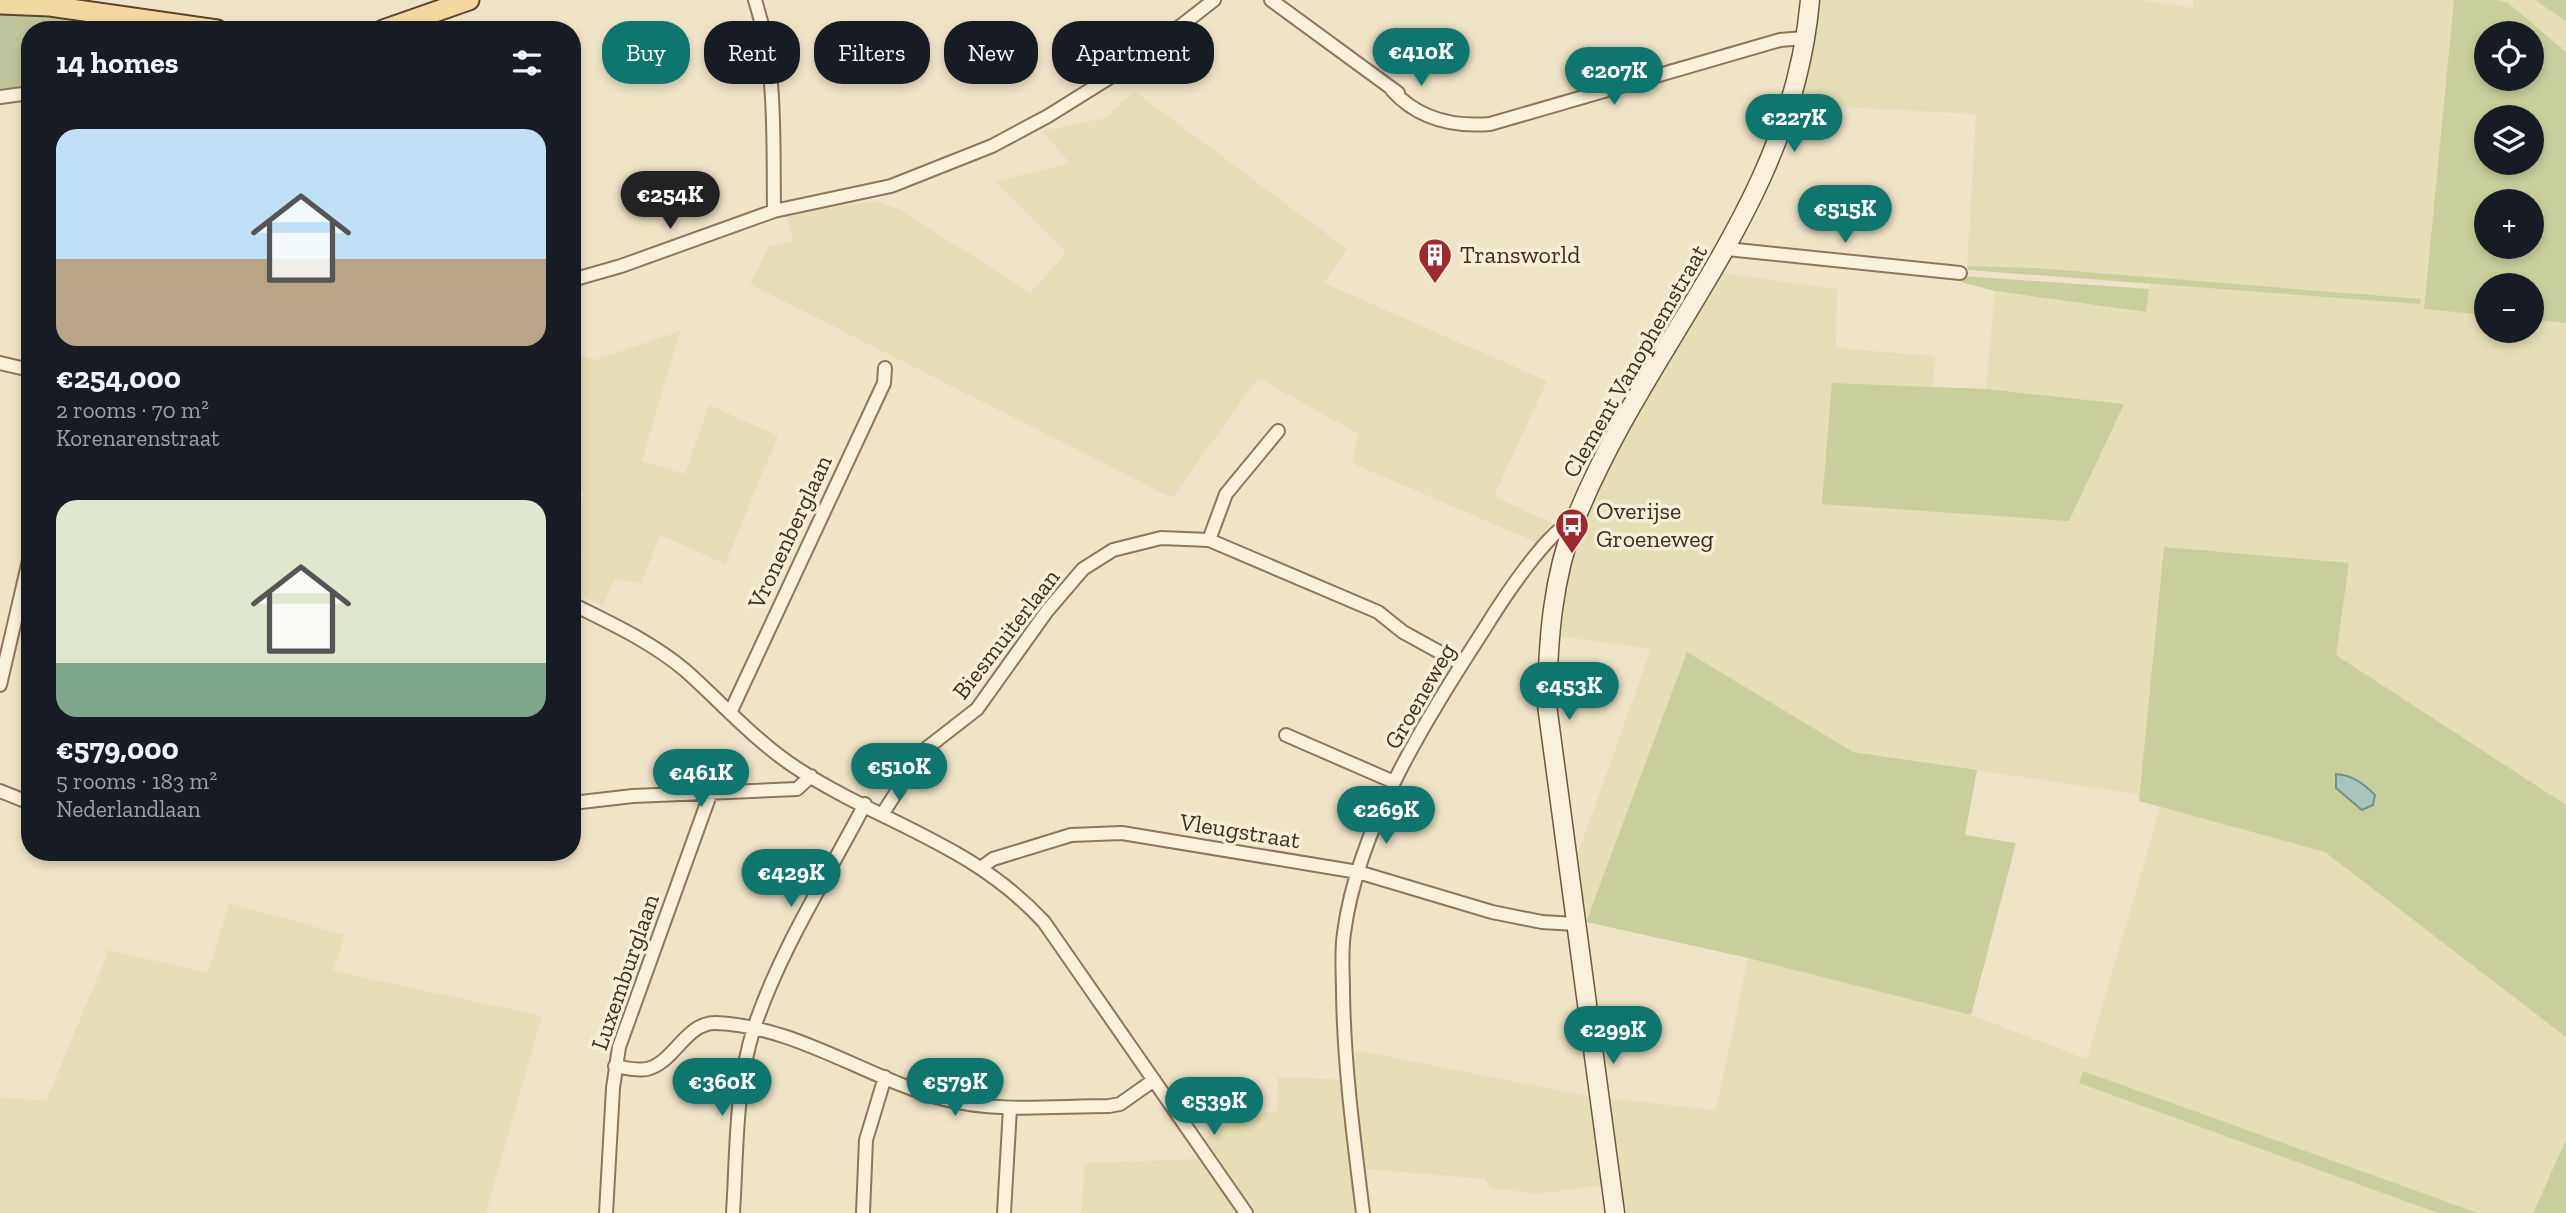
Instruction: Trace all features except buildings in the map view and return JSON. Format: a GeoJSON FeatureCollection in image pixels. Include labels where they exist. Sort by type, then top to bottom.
{"type":"FeatureCollection","features":[{"type":"Feature","properties":{"kind":"main road"},"geometry":{"type":"LineString","coordinates":[[409,21],[469,0]]}},
{"type":"Feature","properties":{"kind":"main road"},"geometry":{"type":"LineString","coordinates":[[0,4],[104,13],[157,21]]}},
{"type":"Feature","properties":{"kind":"street"},"geometry":{"type":"LineString","coordinates":[[755,0],[771,64],[774,211]]}},
{"type":"Feature","properties":{"kind":"street"},"geometry":{"type":"LineString","coordinates":[[581,278],[613,269],[774,211],[891,186],[992,146],[1048,116],[1133,63],[1214,0]]}},
{"type":"Feature","properties":{"kind":"street"},"geometry":{"type":"LineString","coordinates":[[1271,0],[1431,117],[1464,126],[1490,124],[1780,40],[1804,38]]}},
{"type":"Feature","properties":{"kind":"street","name":"Clement Vanophemstraat"},"geometry":{"type":"LineString","coordinates":[[1615,1213],[1575,924],[1547,691],[1548,638],[1559,574],[1575,520],[1600,466],[1727,249],[1775,150],[1793,91],[1810,0]]}},
{"type":"Feature","properties":{"kind":"street"},"geometry":{"type":"LineString","coordinates":[[0,97],[21,94]]}},
{"type":"Feature","properties":{"kind":"street"},"geometry":{"type":"LineString","coordinates":[[1727,249],[1960,273]]}},
{"type":"Feature","properties":{"kind":"street"},"geometry":{"type":"LineString","coordinates":[[0,363],[21,368]]}},
{"type":"Feature","properties":{"kind":"street","name":"Vronenberglaan"},"geometry":{"type":"LineString","coordinates":[[730,713],[884,383],[885,368]]}},
{"type":"Feature","properties":{"kind":"street"},"geometry":{"type":"LineString","coordinates":[[1209,540],[1226,494],[1278,431]]}},
{"type":"Feature","properties":{"kind":"street","name":"Groeneweg"},"geometry":{"type":"LineString","coordinates":[[1363,1213],[1344,1031],[1342,951],[1358,872],[1394,782],[1461,664],[1499,606],[1556,531],[1575,520]]}},
{"type":"Feature","properties":{"kind":"street","name":"Biesmuiterlaan"},"geometry":{"type":"LineString","coordinates":[[883,813],[923,751],[977,709],[1047,611],[1083,569],[1113,550],[1161,538],[1209,540],[1378,612],[1403,632],[1461,664]]}},
{"type":"Feature","properties":{"kind":"street"},"geometry":{"type":"LineString","coordinates":[[0,685],[21,595]]}},
{"type":"Feature","properties":{"kind":"street"},"geometry":{"type":"LineString","coordinates":[[581,609],[656,648],[753,735],[811,776],[982,867],[1024,901],[1044,922],[1246,1213]]}},
{"type":"Feature","properties":{"kind":"street"},"geometry":{"type":"LineString","coordinates":[[1286,735],[1394,782]]}},
{"type":"Feature","properties":{"kind":"street"},"geometry":{"type":"LineString","coordinates":[[581,802],[711,792],[797,789],[811,776]]}},
{"type":"Feature","properties":{"kind":"street"},"geometry":{"type":"LineString","coordinates":[[0,791],[21,799]]}},
{"type":"Feature","properties":{"kind":"street","name":"Luxemburglaan"},"geometry":{"type":"LineString","coordinates":[[607,1213],[615,1066],[619,1047],[711,792]]}},
{"type":"Feature","properties":{"kind":"street"},"geometry":{"type":"LineString","coordinates":[[733,1213],[740,1095],[754,1030],[793,941],[865,804]]}},
{"type":"Feature","properties":{"kind":"street","name":"Vleugstraat"},"geometry":{"type":"LineString","coordinates":[[982,867],[993,859],[1071,835],[1122,833],[1358,872],[1492,912],[1542,922],[1575,924]]}},
{"type":"Feature","properties":{"kind":"street"},"geometry":{"type":"LineString","coordinates":[[615,1066],[646,1069],[658,1065],[699,1027],[713,1023],[777,1035],[942,1099],[1010,1108],[1119,1104],[1154,1080]]}},
{"type":"Feature","properties":{"kind":"street"},"geometry":{"type":"LineString","coordinates":[[863,1213],[866,1140],[885,1077]]}},
{"type":"Feature","properties":{"kind":"street"},"geometry":{"type":"LineString","coordinates":[[1004,1213],[1010,1108]]}},
{"type":"Feature","properties":{"kind":"shaded area"},"geometry":{"type":"Polygon","coordinates":[[[1816,0],[2142,0],[2193,8],[2193,0],[2566,0],[2566,1140],[2533,1213],[1624,1213],[1604,1098],[1716,1110],[1748,958],[1971,1015],[2087,1059],[2163,798],[1853,752],[1687,653],[1586,922],[1583,920],[1574,865],[1651,649],[1556,636],[1566,584],[1599,484],[1662,368],[1722,273],[1837,289],[1836,348],[1935,356],[1933,387],[1832,383],[2123,404],[1986,389],[1995,291],[2145,312],[2151,281],[1967,268],[1976,114],[1797,105],[1816,0]]]}},
{"type":"Feature","properties":{"kind":"shaded area"},"geometry":{"type":"Polygon","coordinates":[[[1134,91],[1347,249],[1324,283],[1547,381],[1494,496],[1551,523],[1538,543],[1352,463],[1359,434],[1258,378],[1172,498],[750,284],[769,246],[793,241],[786,213],[877,201],[901,210],[1030,293],[1066,253],[996,181],[1070,163],[1042,131],[1105,118],[1134,91]]]}},
{"type":"Feature","properties":{"kind":"shaded area"},"geometry":{"type":"Polygon","coordinates":[[[680,331],[642,461],[685,474],[709,405],[778,436],[725,564],[660,535],[641,584],[615,578],[603,606],[581,596],[581,502],[585,492],[581,490],[581,355],[594,360],[680,331]]]}},
{"type":"Feature","properties":{"kind":"shaded area"},"geometry":{"type":"Polygon","coordinates":[[[229,903],[345,935],[333,971],[542,1016],[486,1213],[0,1213],[0,1097],[46,1101],[109,950],[208,973],[229,903]]]}},
{"type":"Feature","properties":{"kind":"shaded area"},"geometry":{"type":"Polygon","coordinates":[[[1355,1050],[1588,1096],[1603,1185],[1537,1194],[1490,1188],[1485,1179],[1365,1169],[1352,1174],[1360,1213],[1081,1213],[1085,1163],[1196,1159],[1207,1138],[1233,1119],[1277,1111],[1278,1077],[1354,1080],[1355,1050]]]}},
{"type":"Feature","properties":{"kind":"green space"},"geometry":{"type":"Polygon","coordinates":[[[2454,0],[2497,0],[2508,3],[2529,21],[2474,21],[2474,91],[2544,91],[2544,33],[2566,52],[2566,323],[2544,320],[2544,273],[2474,273],[2474,314],[2424,309],[2454,0]]]}},
{"type":"Feature","properties":{"kind":"green space"},"geometry":{"type":"Polygon","coordinates":[[[2535,0],[2566,0],[2566,21],[2535,0]]]}},
{"type":"Feature","properties":{"kind":"green space"},"geometry":{"type":"Polygon","coordinates":[[[0,11],[82,17],[81,21],[21,21],[21,91],[0,94],[0,11]]]}},
{"type":"Feature","properties":{"kind":"green space"},"geometry":{"type":"Polygon","coordinates":[[[1967,266],[2036,268],[2421,299],[2420,304],[1968,270],[1967,266]]]}},
{"type":"Feature","properties":{"kind":"green space"},"geometry":{"type":"Polygon","coordinates":[[[1963,276],[2149,289],[2146,312],[1995,291],[1961,282],[1963,276]]]}},
{"type":"Feature","properties":{"kind":"green space"},"geometry":{"type":"Polygon","coordinates":[[[1832,383],[1986,389],[2124,404],[2069,521],[1822,504],[1832,383]]]}},
{"type":"Feature","properties":{"kind":"green space"},"geometry":{"type":"Polygon","coordinates":[[[2164,547],[2349,563],[2336,655],[2566,805],[2566,1037],[2325,852],[2139,801],[2164,547]]]}},
{"type":"Feature","properties":{"kind":"green space"},"geometry":{"type":"Polygon","coordinates":[[[1687,652],[1853,752],[1977,770],[1965,835],[2016,843],[1971,1015],[1748,958],[1586,922],[1687,652]]]}},
{"type":"Feature","properties":{"kind":"green space"},"geometry":{"type":"Polygon","coordinates":[[[2083,1071],[2478,1213],[2438,1213],[2079,1083],[2083,1071]]]}},
{"type":"Feature","properties":{"kind":"green space"},"geometry":{"type":"Polygon","coordinates":[[[2566,1140],[2566,1213],[2533,1213],[2566,1140]]]}},
{"type":"Feature","properties":{"kind":"water"},"geometry":{"type":"Polygon","coordinates":[[[2336,774],[2352,778],[2366,787],[2375,795],[2373,805],[2362,810],[2336,788],[2336,774]]]}},
{"type":"Feature","properties":{"kind":"place","name":"Transworld"},"geometry":{"type":"Point","coordinates":[1435,285]}},
{"type":"Feature","properties":{"kind":"place","name":"Overijse Groeneweg"},"geometry":{"type":"Point","coordinates":[1572,555]}}]}
